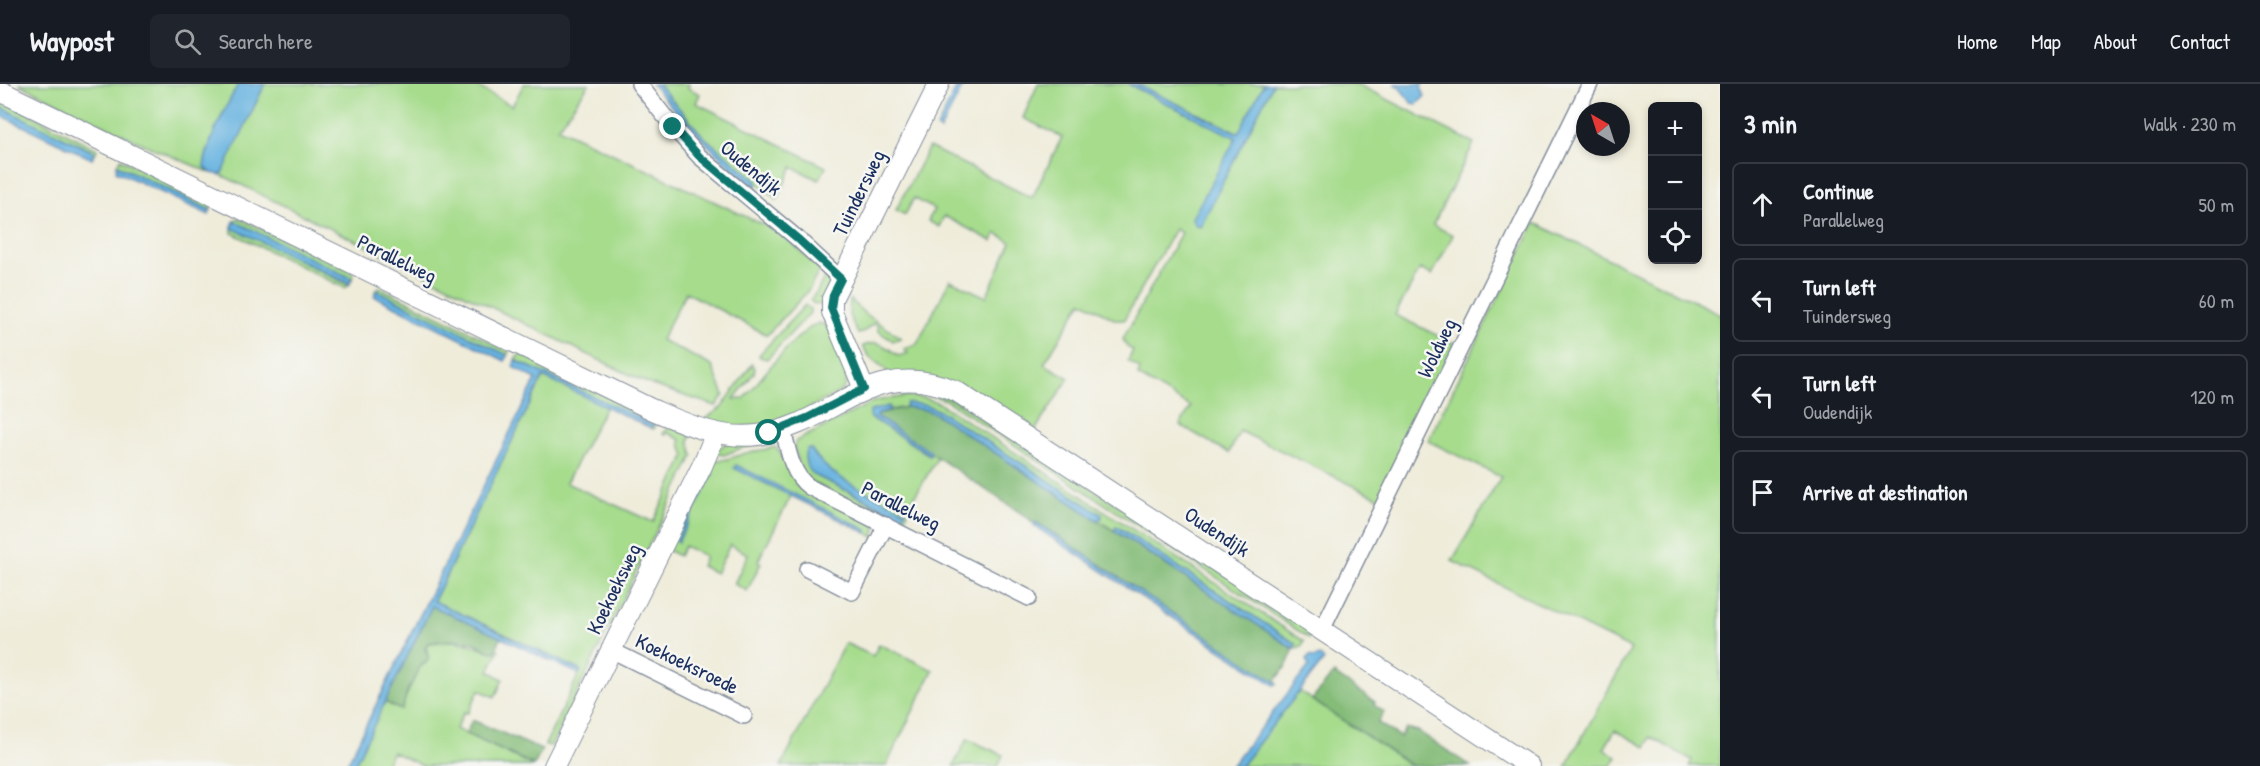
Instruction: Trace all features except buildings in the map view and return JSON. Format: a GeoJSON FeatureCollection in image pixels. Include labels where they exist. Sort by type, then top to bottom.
{"type":"FeatureCollection","features":[{"type":"Feature","properties":{"kind":"street","name":"Oudendijk"},"geometry":{"type":"LineString","coordinates":[[639,84],[699,156],[798,239],[841,279]]}},
{"type":"Feature","properties":{"kind":"street","name":"Tuindersweg"},"geometry":{"type":"LineString","coordinates":[[864,389],[831,308],[833,295],[855,256],[939,84]]}},
{"type":"Feature","properties":{"kind":"street","name":"Woldweg"},"geometry":{"type":"LineString","coordinates":[[1322,630],[1590,84]]}},
{"type":"Feature","properties":{"kind":"street","name":"Parallelweg"},"geometry":{"type":"LineString","coordinates":[[0,91],[682,423],[716,433],[756,436],[783,429],[864,389]]}},
{"type":"Feature","properties":{"kind":"street","name":"Oudendijk"},"geometry":{"type":"LineString","coordinates":[[864,389],[888,382],[915,380],[938,384],[956,391],[1529,766]]}},
{"type":"Feature","properties":{"kind":"street","name":"Parallelweg"},"geometry":{"type":"LineString","coordinates":[[783,429],[795,471],[802,482],[1029,598]]}},
{"type":"Feature","properties":{"kind":"street","name":"Koekoeksweg"},"geometry":{"type":"LineString","coordinates":[[554,766],[702,466],[716,433]]}},
{"type":"Feature","properties":{"kind":"street"},"geometry":{"type":"LineString","coordinates":[[807,569],[852,592],[886,525]]}},
{"type":"Feature","properties":{"kind":"street","name":"Koekoeksroede"},"geometry":{"type":"LineString","coordinates":[[611,650],[744,716]]}},
{"type":"Feature","properties":{"kind":"green space"},"geometry":{"type":"Polygon","coordinates":[[[19,84],[238,84],[206,155],[204,166],[211,173],[143,144],[19,84]]]}},
{"type":"Feature","properties":{"kind":"green space"},"geometry":{"type":"Polygon","coordinates":[[[265,84],[479,84],[478,87],[512,106],[524,84],[589,84],[558,128],[783,234],[820,270],[808,291],[767,335],[686,292],[661,340],[712,366],[724,395],[716,406],[652,385],[221,175],[265,84]]]}},
{"type":"Feature","properties":{"kind":"green space"},"geometry":{"type":"Polygon","coordinates":[[[658,84],[689,84],[688,88],[700,94],[696,103],[826,167],[819,180],[792,167],[777,200],[703,136],[658,84]]]}},
{"type":"Feature","properties":{"kind":"green space"},"geometry":{"type":"Polygon","coordinates":[[[1038,84],[1128,84],[1233,136],[1236,139],[1200,227],[1273,84],[1357,84],[1474,143],[1433,225],[1453,235],[1432,275],[1420,269],[1395,315],[1457,345],[1383,500],[1240,431],[1229,453],[1180,425],[1191,407],[1138,376],[1140,369],[1128,361],[1133,350],[1127,347],[1123,339],[1181,233],[1175,229],[1124,320],[1116,320],[1082,301],[1044,364],[1069,378],[1034,432],[889,374],[868,355],[863,346],[874,343],[882,345],[899,356],[908,353],[904,349],[917,344],[950,280],[986,297],[1011,242],[996,233],[992,241],[944,216],[939,227],[928,221],[934,209],[914,198],[905,215],[896,210],[929,147],[1032,198],[1062,137],[1023,118],[1038,84]]]}},
{"type":"Feature","properties":{"kind":"green space"},"geometry":{"type":"Polygon","coordinates":[[[1136,84],[1264,84],[1239,133],[1136,84]]]}},
{"type":"Feature","properties":{"kind":"green space"},"geometry":{"type":"Polygon","coordinates":[[[0,99],[97,149],[95,154],[0,107],[0,99]]]}},
{"type":"Feature","properties":{"kind":"green space"},"geometry":{"type":"Polygon","coordinates":[[[120,159],[211,202],[211,210],[117,165],[120,159]]]}},
{"type":"Feature","properties":{"kind":"green space"},"geometry":{"type":"Polygon","coordinates":[[[238,218],[350,270],[353,274],[352,280],[234,221],[238,218]]]}},
{"type":"Feature","properties":{"kind":"green space"},"geometry":{"type":"Polygon","coordinates":[[[1535,223],[1720,314],[1720,766],[1689,766],[1692,760],[1651,737],[1646,747],[1615,730],[1604,749],[1617,757],[1611,766],[1566,766],[1631,649],[1452,561],[1501,477],[1428,441],[1535,223]]]}},
{"type":"Feature","properties":{"kind":"green space"},"geometry":{"type":"Polygon","coordinates":[[[232,226],[350,284],[345,288],[232,233],[232,226]]]}},
{"type":"Feature","properties":{"kind":"green space"},"geometry":{"type":"Polygon","coordinates":[[[824,277],[829,278],[828,292],[822,305],[814,304],[810,300],[817,292],[824,277]]]}},
{"type":"Feature","properties":{"kind":"green space"},"geometry":{"type":"Polygon","coordinates":[[[379,287],[509,351],[507,356],[375,291],[379,287]]]}},
{"type":"Feature","properties":{"kind":"green space"},"geometry":{"type":"Polygon","coordinates":[[[850,299],[863,312],[901,338],[893,341],[878,331],[878,326],[874,323],[858,334],[849,315],[850,299]]]}},
{"type":"Feature","properties":{"kind":"green space"},"geometry":{"type":"Polygon","coordinates":[[[805,305],[810,309],[810,313],[767,359],[760,357],[759,355],[805,305]]]}},
{"type":"Feature","properties":{"kind":"green space"},"geometry":{"type":"Polygon","coordinates":[[[820,323],[829,327],[849,373],[842,391],[779,424],[737,428],[704,420],[722,407],[752,364],[755,368],[754,373],[734,399],[744,399],[791,344],[820,323]]]}},
{"type":"Feature","properties":{"kind":"green space"},"geometry":{"type":"Polygon","coordinates":[[[522,354],[657,421],[654,429],[651,428],[652,424],[515,360],[522,354]]]}},
{"type":"Feature","properties":{"kind":"green space"},"geometry":{"type":"Polygon","coordinates":[[[543,377],[606,406],[566,483],[653,522],[685,456],[681,440],[667,432],[666,435],[663,434],[668,426],[691,435],[689,441],[693,456],[551,746],[545,745],[581,670],[434,601],[543,377]]]}},
{"type":"Feature","properties":{"kind":"green space"},"geometry":{"type":"Polygon","coordinates":[[[904,387],[946,395],[1313,631],[1309,638],[946,400],[920,392],[893,392],[904,387]]]}},
{"type":"Feature","properties":{"kind":"green space"},"geometry":{"type":"Polygon","coordinates":[[[907,396],[939,403],[1304,641],[1302,646],[1294,649],[1296,644],[1118,527],[1115,531],[1097,520],[1102,516],[1101,514],[941,412],[926,405],[907,403],[905,407],[907,407],[889,410],[890,408],[870,417],[929,455],[931,452],[938,457],[906,511],[908,512],[902,524],[946,547],[955,547],[952,552],[803,477],[794,447],[796,441],[875,401],[907,396]],[[811,449],[814,475],[901,518],[825,467],[811,449]]]}},
{"type":"Feature","properties":{"kind":"green space"},"geometry":{"type":"Polygon","coordinates":[[[907,407],[936,414],[1294,649],[1287,665],[1275,682],[877,417],[878,414],[907,407]]]}},
{"type":"Feature","properties":{"kind":"green space"},"geometry":{"type":"Polygon","coordinates":[[[726,443],[767,443],[742,448],[724,455],[713,453],[726,443]]]}},
{"type":"Feature","properties":{"kind":"green space"},"geometry":{"type":"Polygon","coordinates":[[[775,447],[786,463],[877,527],[873,537],[867,533],[734,468],[791,496],[758,561],[761,563],[747,591],[734,584],[748,554],[730,545],[716,573],[701,566],[705,556],[684,546],[679,556],[667,550],[710,459],[726,459],[775,447]]]}},
{"type":"Feature","properties":{"kind":"green space"},"geometry":{"type":"Polygon","coordinates":[[[432,606],[501,637],[495,652],[487,651],[477,644],[459,640],[428,643],[425,648],[429,659],[419,668],[408,689],[401,710],[385,702],[432,606]]]}},
{"type":"Feature","properties":{"kind":"green space"},"geometry":{"type":"Polygon","coordinates":[[[454,641],[495,652],[496,649],[499,650],[489,671],[503,679],[495,697],[479,690],[468,713],[464,712],[456,729],[534,766],[423,766],[393,752],[385,766],[354,766],[385,702],[400,710],[419,668],[427,662],[426,646],[430,643],[454,641]]]}},
{"type":"Feature","properties":{"kind":"green space"},"geometry":{"type":"Polygon","coordinates":[[[845,643],[873,656],[879,644],[933,670],[886,766],[781,766],[845,643]]]}},
{"type":"Feature","properties":{"kind":"green space"},"geometry":{"type":"Polygon","coordinates":[[[1334,674],[1375,702],[1374,705],[1384,712],[1378,723],[1400,737],[1406,728],[1418,731],[1470,766],[1412,766],[1312,700],[1334,674]]]}},
{"type":"Feature","properties":{"kind":"green space"},"geometry":{"type":"Polygon","coordinates":[[[1299,691],[1412,766],[1241,766],[1299,691]]]}},
{"type":"Feature","properties":{"kind":"green space"},"geometry":{"type":"Polygon","coordinates":[[[472,720],[542,750],[534,765],[466,734],[472,720]]]}},
{"type":"Feature","properties":{"kind":"green space"},"geometry":{"type":"Polygon","coordinates":[[[967,739],[1003,755],[998,766],[953,766],[967,739]]]}},
{"type":"Feature","properties":{"kind":"water"},"geometry":{"type":"Polygon","coordinates":[[[238,84],[265,84],[221,175],[211,173],[204,166],[206,155],[238,84]]]}},
{"type":"Feature","properties":{"kind":"water"},"geometry":{"type":"Polygon","coordinates":[[[652,84],[658,84],[703,136],[757,181],[756,186],[752,186],[712,150],[652,84]]]}},
{"type":"Feature","properties":{"kind":"water"},"geometry":{"type":"Polygon","coordinates":[[[958,84],[964,84],[940,131],[937,128],[958,84]]]}},
{"type":"Feature","properties":{"kind":"water"},"geometry":{"type":"Polygon","coordinates":[[[1128,84],[1136,84],[1238,133],[1264,84],[1273,84],[1200,227],[1194,224],[1192,218],[1236,138],[1128,84]]]}},
{"type":"Feature","properties":{"kind":"water"},"geometry":{"type":"Polygon","coordinates":[[[1394,84],[1423,84],[1421,87],[1425,96],[1417,104],[1412,103],[1394,84]]]}},
{"type":"Feature","properties":{"kind":"water"},"geometry":{"type":"Polygon","coordinates":[[[0,107],[94,152],[92,159],[0,115],[0,107]]]}},
{"type":"Feature","properties":{"kind":"water"},"geometry":{"type":"Polygon","coordinates":[[[117,165],[210,210],[209,215],[116,171],[117,165]]]}},
{"type":"Feature","properties":{"kind":"water"},"geometry":{"type":"Polygon","coordinates":[[[234,221],[351,278],[350,284],[232,228],[234,221]]]}},
{"type":"Feature","properties":{"kind":"water"},"geometry":{"type":"Polygon","coordinates":[[[376,290],[507,355],[505,361],[374,296],[376,290]]]}},
{"type":"Feature","properties":{"kind":"water"},"geometry":{"type":"Polygon","coordinates":[[[515,360],[653,424],[651,428],[543,377],[434,601],[581,671],[579,674],[432,606],[354,766],[346,766],[536,379],[513,367],[515,360]]]}},
{"type":"Feature","properties":{"kind":"water"},"geometry":{"type":"Polygon","coordinates":[[[907,403],[926,405],[941,412],[1101,514],[1102,518],[1097,520],[936,414],[905,407],[907,403]]]}},
{"type":"Feature","properties":{"kind":"water"},"geometry":{"type":"Polygon","coordinates":[[[889,406],[889,410],[878,414],[877,417],[931,452],[930,455],[870,417],[870,411],[889,406]]]}},
{"type":"Feature","properties":{"kind":"water"},"geometry":{"type":"Polygon","coordinates":[[[807,449],[811,449],[829,470],[841,478],[905,511],[903,517],[814,475],[806,463],[807,449]]]}},
{"type":"Feature","properties":{"kind":"water"},"geometry":{"type":"Polygon","coordinates":[[[736,465],[867,530],[867,533],[734,468],[736,465]]]}},
{"type":"Feature","properties":{"kind":"water"},"geometry":{"type":"Polygon","coordinates":[[[710,472],[713,474],[678,542],[676,540],[710,472]]]}},
{"type":"Feature","properties":{"kind":"water"},"geometry":{"type":"Polygon","coordinates":[[[1035,522],[1277,684],[1274,685],[1034,526],[1035,522]]]}},
{"type":"Feature","properties":{"kind":"water"},"geometry":{"type":"Polygon","coordinates":[[[1116,526],[1296,644],[1294,649],[1115,531],[1116,526]]]}},
{"type":"Feature","properties":{"kind":"water"},"geometry":{"type":"Polygon","coordinates":[[[1310,656],[1313,658],[1320,656],[1324,660],[1241,766],[1231,766],[1309,666],[1306,660],[1310,656]]]}},
{"type":"Feature","properties":{"kind":"route"},"geometry":{"type":"LineString","coordinates":[[673,127],[699,156],[798,239],[841,279],[833,295],[831,308],[864,389],[807,418],[769,433]]}}]}
